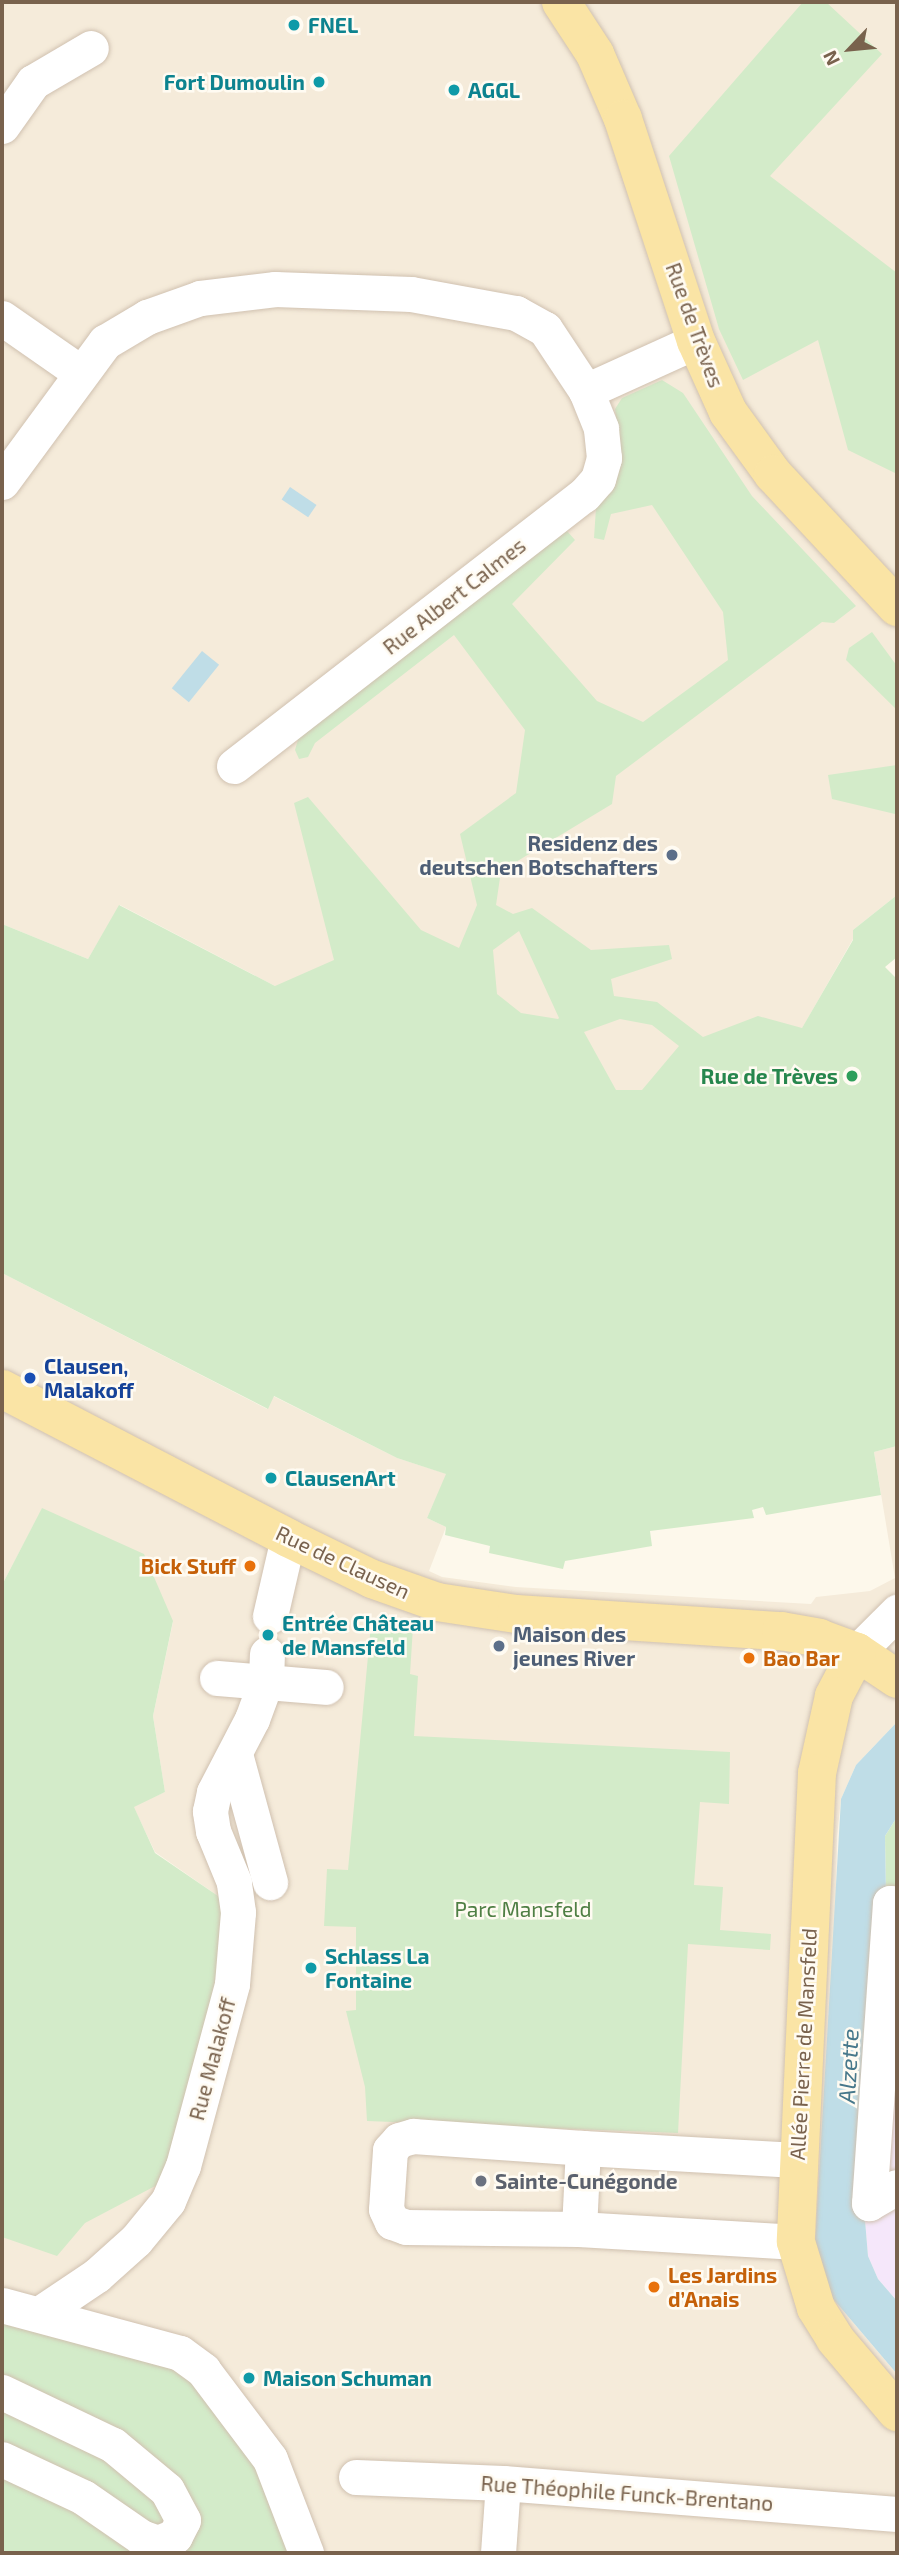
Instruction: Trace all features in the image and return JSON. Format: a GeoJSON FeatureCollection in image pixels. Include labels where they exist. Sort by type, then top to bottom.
{"type":"FeatureCollection","features":[{"type":"Feature","properties":{"kind":"main road","name":"Rue de Trèves"},"geometry":{"type":"LineString","coordinates":[[561,2],[595,54],[623,120],[696,341],[728,412],[752,449],[897,607]]}},
{"type":"Feature","properties":{"kind":"main road","name":"Rue de Clausen"},"geometry":{"type":"LineString","coordinates":[[12,1394],[288,1538],[372,1579],[437,1602],[516,1614],[781,1631],[819,1637],[858,1652],[897,1679]]}},
{"type":"Feature","properties":{"kind":"main road","name":"Allée Pierre de Mansfeld"},"geometry":{"type":"LineString","coordinates":[[858,1652],[834,1696],[817,1773],[797,2160],[796,2242],[816,2308],[835,2339],[897,2412]]}},
{"type":"Feature","properties":{"kind":"street"},"geometry":{"type":"LineString","coordinates":[[2,126],[33,82],[91,48]]}},
{"type":"Feature","properties":{"kind":"street","name":"Rue Albert Calmes"},"geometry":{"type":"LineString","coordinates":[[2,482],[105,342],[147,317],[200,298],[275,289],[411,294],[516,313],[545,329],[586,391],[601,428],[604,458],[598,479],[584,495],[234,766]]}},
{"type":"Feature","properties":{"kind":"street"},"geometry":{"type":"LineString","coordinates":[[2,318],[81,373]]}},
{"type":"Feature","properties":{"kind":"street"},"geometry":{"type":"LineString","coordinates":[[586,391],[696,341]]}},
{"type":"Feature","properties":{"kind":"street"},"geometry":{"type":"LineString","coordinates":[[270,1616],[288,1538]]}},
{"type":"Feature","properties":{"kind":"street"},"geometry":{"type":"LineString","coordinates":[[858,1652],[897,1612]]}},
{"type":"Feature","properties":{"kind":"street"},"geometry":{"type":"LineString","coordinates":[[217,1678],[267,1668],[326,1687]]}},
{"type":"Feature","properties":{"kind":"street","name":"Rue Malakoff"},"geometry":{"type":"LineString","coordinates":[[42,2312],[97,2275],[136,2241],[168,2201],[183,2166],[232,1984],[238,1912],[234,1882],[213,1831],[210,1811],[214,1792],[234,1754],[267,1668]]}},
{"type":"Feature","properties":{"kind":"street"},"geometry":{"type":"LineString","coordinates":[[234,1754],[270,1882]]}},
{"type":"Feature","properties":{"kind":"street"},"geometry":{"type":"LineString","coordinates":[[897,1904],[890,1903],[869,2203],[897,2187]]}},
{"type":"Feature","properties":{"kind":"street"},"geometry":{"type":"LineString","coordinates":[[796,2242],[579,2229],[406,2227],[392,2222],[386,2209],[390,2150],[399,2140],[413,2137],[797,2160]]}},
{"type":"Feature","properties":{"kind":"street"},"geometry":{"type":"LineString","coordinates":[[579,2229],[583,2148]]}},
{"type":"Feature","properties":{"kind":"street"},"geometry":{"type":"LineString","coordinates":[[2,2305],[42,2312],[180,2353],[203,2370],[270,2459],[306,2553]]}},
{"type":"Feature","properties":{"kind":"street"},"geometry":{"type":"LineString","coordinates":[[2,2392],[113,2445],[167,2490],[183,2520],[175,2536],[158,2543],[141,2537],[83,2497],[2,2459]]}},
{"type":"Feature","properties":{"kind":"street","name":"Rue Théophile Funck-Brentano"},"geometry":{"type":"LineString","coordinates":[[356,2477],[503,2483],[897,2514]]}},
{"type":"Feature","properties":{"kind":"street"},"geometry":{"type":"LineString","coordinates":[[498,2553],[503,2483]]}},
{"type":"Feature","properties":{"kind":"shaded area"},"geometry":{"type":"Polygon","coordinates":[[[2,2],[897,2],[897,895],[853,930],[853,939],[735,1146],[275,986],[120,905],[88,959],[2,924],[2,2]]]}},
{"type":"Feature","properties":{"kind":"shaded area"},"geometry":{"type":"Polygon","coordinates":[[[2,1273],[267,1409],[273,1396],[397,1458],[447,1474],[427,1518],[446,1527],[429,1571],[442,1577],[516,1587],[811,1604],[816,1597],[870,1591],[895,1578],[874,1452],[897,1446],[897,1722],[856,1765],[841,1799],[837,1837],[829,2294],[897,2374],[897,2553],[306,2553],[2,2305],[2,2233],[159,2184],[218,1896],[155,1852],[133,1806],[165,1792],[153,1716],[173,1622],[42,1509],[2,1585],[2,1273]]]}},
{"type":"Feature","properties":{"kind":"shaded area"},"geometry":{"type":"Polygon","coordinates":[[[897,1894],[897,2301],[878,2279],[868,2256],[864,2208],[897,1894]]]}},
{"type":"Feature","properties":{"kind":"green space"},"geometry":{"type":"Polygon","coordinates":[[[803,2],[826,2],[882,54],[770,176],[897,273],[897,474],[848,450],[818,340],[743,380],[719,329],[669,156],[803,2]]]}},
{"type":"Feature","properties":{"kind":"green space"},"geometry":{"type":"Polygon","coordinates":[[[662,380],[683,393],[752,496],[856,606],[834,623],[822,622],[616,776],[612,804],[501,871],[496,905],[513,914],[532,908],[591,950],[669,945],[672,959],[611,979],[614,996],[657,1002],[703,1037],[758,1016],[802,1028],[853,940],[853,930],[897,895],[897,957],[885,967],[897,979],[897,1446],[874,1452],[881,1495],[766,1515],[763,1507],[752,1510],[754,1518],[650,1531],[652,1546],[565,1561],[563,1569],[489,1553],[490,1546],[445,1535],[446,1527],[427,1518],[446,1474],[397,1458],[274,1396],[268,1409],[2,1273],[2,924],[88,959],[119,905],[275,986],[334,960],[294,803],[308,797],[421,930],[459,948],[477,905],[460,834],[516,793],[525,730],[454,635],[315,743],[308,757],[299,759],[295,750],[300,733],[567,531],[575,540],[512,604],[597,701],[643,722],[728,660],[723,612],[652,505],[611,514],[604,540],[594,538],[596,508],[621,456],[615,409],[622,398],[662,380]],[[519,931],[493,950],[497,994],[521,1013],[558,1019],[559,1018],[519,931]],[[620,1019],[584,1032],[616,1090],[642,1090],[679,1046],[652,1025],[620,1019]]]}},
{"type":"Feature","properties":{"kind":"green space"},"geometry":{"type":"Polygon","coordinates":[[[872,632],[897,666],[897,710],[846,660],[849,648],[872,632]]]}},
{"type":"Feature","properties":{"kind":"green space"},"geometry":{"type":"Polygon","coordinates":[[[897,765],[897,821],[895,814],[832,799],[828,775],[897,765]]]}},
{"type":"Feature","properties":{"kind":"green space"},"geometry":{"type":"Polygon","coordinates":[[[42,1508],[144,1554],[173,1621],[153,1716],[165,1792],[134,1807],[155,1853],[218,1896],[227,1911],[196,2092],[159,2184],[85,2223],[57,2256],[2,2237],[2,1585],[42,1508]]]}},
{"type":"Feature","properties":{"kind":"green space","name":"Parc Mansfeld"},"geometry":{"type":"Polygon","coordinates":[[[371,1624],[413,1627],[410,1674],[418,1676],[414,1736],[730,1752],[729,1804],[700,1802],[694,1885],[723,1887],[720,1930],[771,1934],[770,1950],[688,1944],[678,2133],[367,2121],[365,2087],[346,2011],[356,2010],[356,1927],[324,1926],[327,1869],[348,1870],[371,1624]]]}},
{"type":"Feature","properties":{"kind":"green space"},"geometry":{"type":"Polygon","coordinates":[[[897,1817],[897,1894],[886,1894],[885,1836],[897,1817]]]}},
{"type":"Feature","properties":{"kind":"green space"},"geometry":{"type":"Polygon","coordinates":[[[2,2305],[203,2370],[306,2553],[2,2553],[2,2305]]]}},
{"type":"Feature","properties":{"kind":"water"},"geometry":{"type":"Polygon","coordinates":[[[290,487],[317,505],[308,517],[282,499],[290,487]]]}},
{"type":"Feature","properties":{"kind":"water"},"geometry":{"type":"Polygon","coordinates":[[[202,651],[219,665],[189,702],[172,688],[202,651]]]}},
{"type":"Feature","properties":{"kind":"water","name":"Alzette"},"geometry":{"type":"Polygon","coordinates":[[[897,1722],[897,1817],[885,1836],[886,1894],[864,2208],[868,2256],[878,2279],[897,2301],[897,2374],[829,2294],[815,2244],[841,1799],[856,1765],[897,1722]]]}},
{"type":"Feature","properties":{"kind":"place","name":"FNEL"},"geometry":{"type":"Point","coordinates":[294,25]}},
{"type":"Feature","properties":{"kind":"place","name":"Fort Dumoulin"},"geometry":{"type":"Point","coordinates":[319,82]}},
{"type":"Feature","properties":{"kind":"place","name":"AGGL"},"geometry":{"type":"Point","coordinates":[454,90]}},
{"type":"Feature","properties":{"kind":"place","name":"Residenz des deutschen Botschafters"},"geometry":{"type":"Point","coordinates":[672,855]}},
{"type":"Feature","properties":{"kind":"place","name":"Rue de Trèves"},"geometry":{"type":"Point","coordinates":[852,1076]}},
{"type":"Feature","properties":{"kind":"place","name":"Clausen, Malakoff"},"geometry":{"type":"Point","coordinates":[30,1378]}},
{"type":"Feature","properties":{"kind":"place","name":"ClausenArt"},"geometry":{"type":"Point","coordinates":[271,1478]}},
{"type":"Feature","properties":{"kind":"place","name":"Bick Stuff"},"geometry":{"type":"Point","coordinates":[250,1566]}},
{"type":"Feature","properties":{"kind":"place","name":"Entrée Château de Mansfeld"},"geometry":{"type":"Point","coordinates":[268,1635]}},
{"type":"Feature","properties":{"kind":"place","name":"Maison des jeunes River"},"geometry":{"type":"Point","coordinates":[499,1646]}},
{"type":"Feature","properties":{"kind":"place","name":"Bao Bar"},"geometry":{"type":"Point","coordinates":[749,1658]}},
{"type":"Feature","properties":{"kind":"place","name":"Schlass La Fontaine"},"geometry":{"type":"Point","coordinates":[311,1968]}},
{"type":"Feature","properties":{"kind":"place","name":"Sainte-Cunégonde"},"geometry":{"type":"Point","coordinates":[481,2181]}},
{"type":"Feature","properties":{"kind":"place","name":"Les Jardins d’Anais"},"geometry":{"type":"Point","coordinates":[654,2287]}},
{"type":"Feature","properties":{"kind":"place","name":"Maison Schuman"},"geometry":{"type":"Point","coordinates":[249,2378]}}]}
